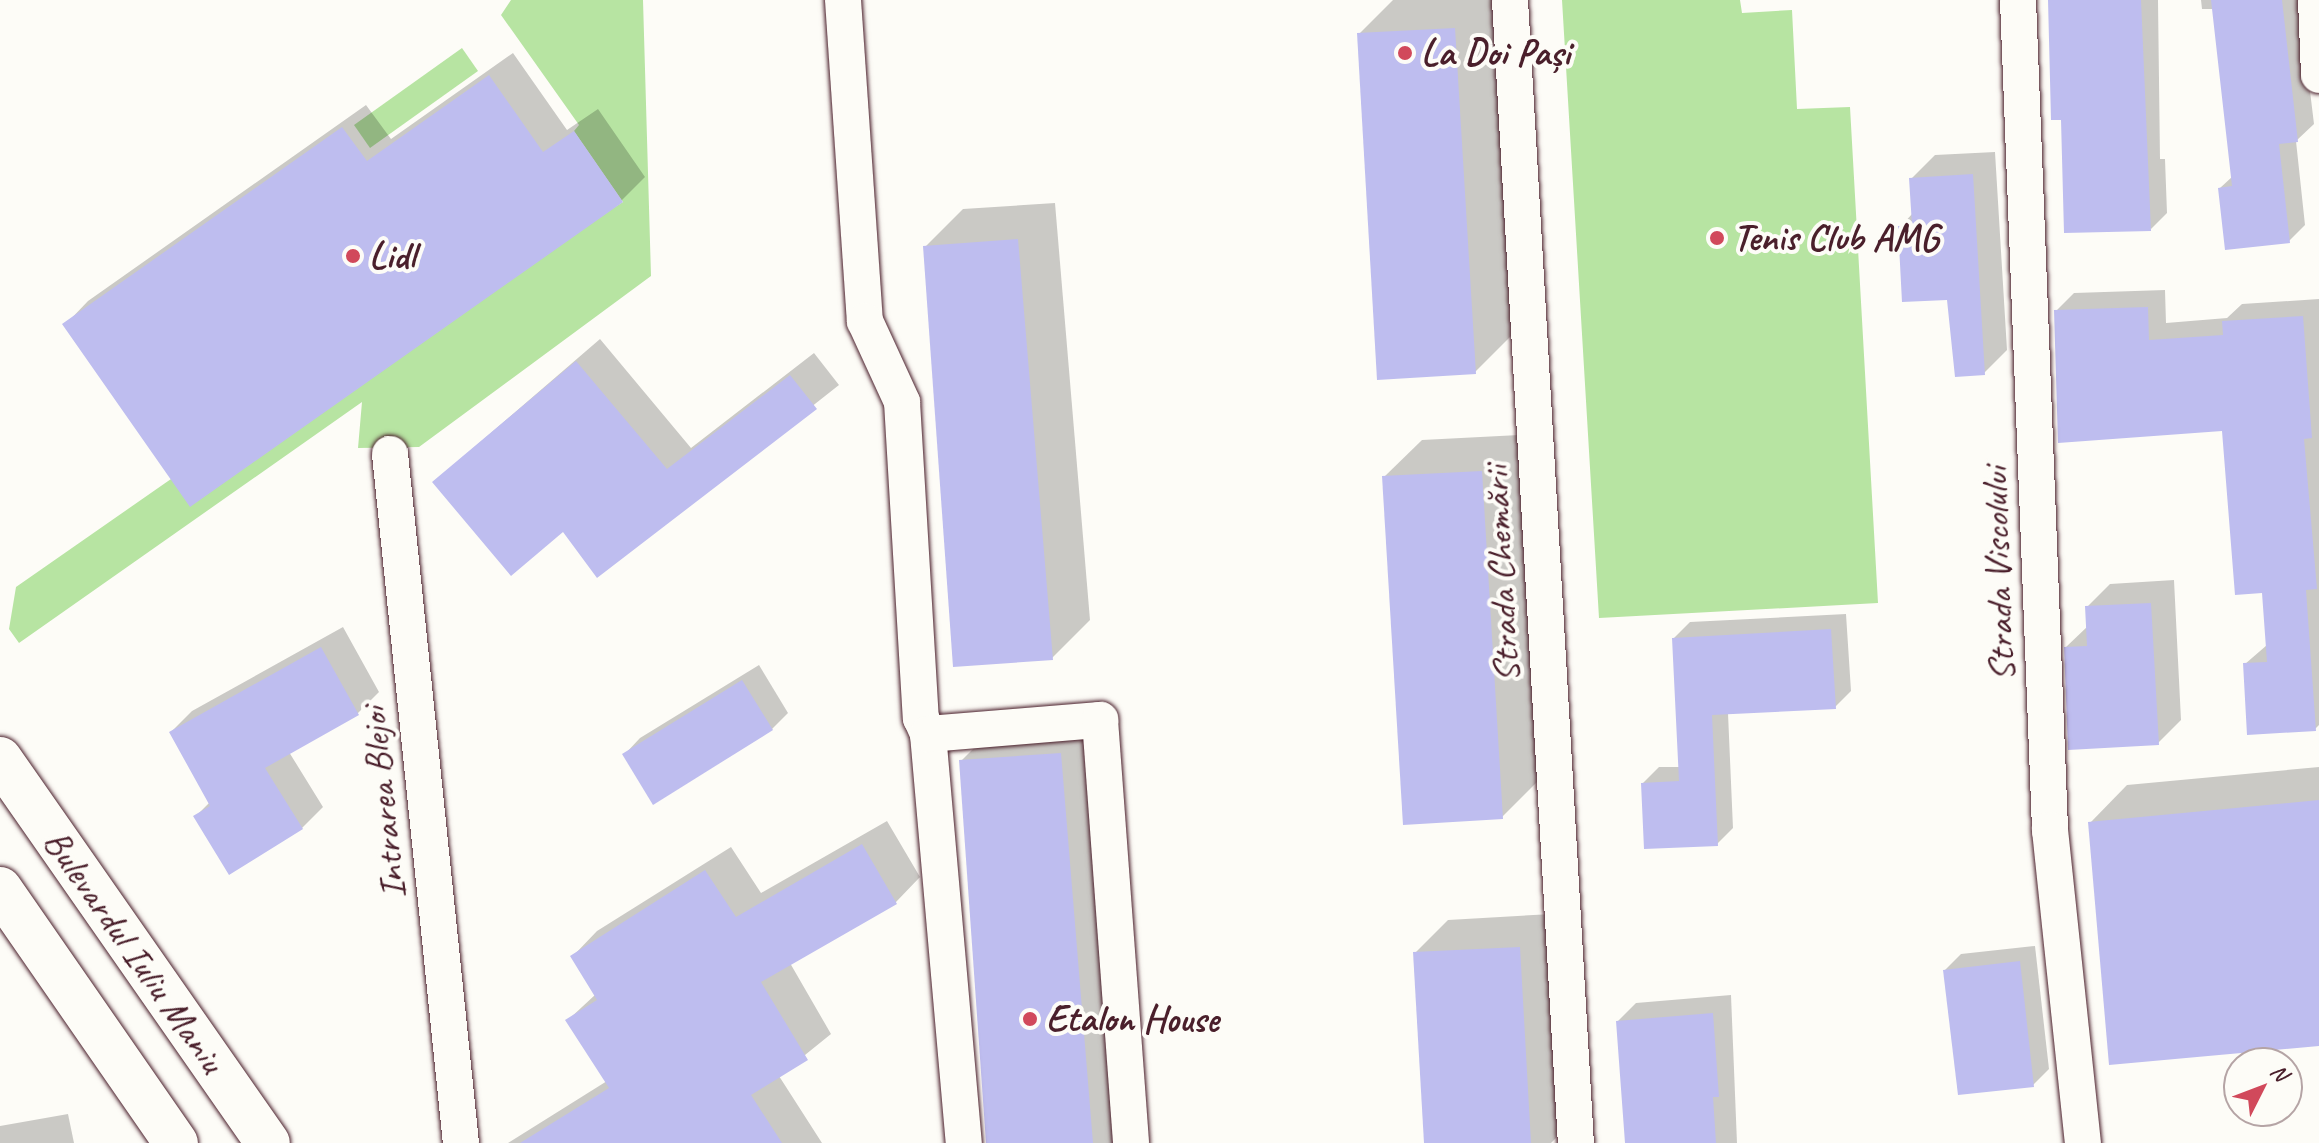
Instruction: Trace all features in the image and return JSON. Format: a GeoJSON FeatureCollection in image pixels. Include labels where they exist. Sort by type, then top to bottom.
{"type":"FeatureCollection","features":[{"type":"Feature","properties":{"kind":"main road","name":"Bulevardul Iuliu Maniu"},"geometry":{"type":"LineString","coordinates":[[0,759],[268,1143]]}},
{"type":"Feature","properties":{"kind":"main road","name":"Bulevardul Iuliu Maniu"},"geometry":{"type":"LineString","coordinates":[[0,889],[176,1143]]}},
{"type":"Feature","properties":{"kind":"street"},"geometry":{"type":"LineString","coordinates":[[843,0],[865,321],[902,402],[921,718],[928,734],[964,1143]]}},
{"type":"Feature","properties":{"kind":"street","name":"Strada Chemării"},"geometry":{"type":"LineString","coordinates":[[1510,0],[1576,1143]]}},
{"type":"Feature","properties":{"kind":"street","name":"Strada Viscolului"},"geometry":{"type":"LineString","coordinates":[[2018,0],[2050,830],[2083,1143]]}},
{"type":"Feature","properties":{"kind":"street"},"geometry":{"type":"LineString","coordinates":[[2316,0],[2319,75]]}},
{"type":"Feature","properties":{"kind":"street","name":"Intrarea Blejoi"},"geometry":{"type":"LineString","coordinates":[[390,454],[461,1143]]}},
{"type":"Feature","properties":{"kind":"street"},"geometry":{"type":"LineString","coordinates":[[928,734],[1100,720],[1131,1143]]}},
{"type":"Feature","properties":{"kind":"green space"},"geometry":{"type":"Polygon","coordinates":[[[511,0],[643,0],[651,276],[419,447],[358,448],[362,402],[19,643],[9,629],[16,587],[171,479],[623,202],[574,131],[579,125],[501,15],[511,0]]]}},
{"type":"Feature","properties":{"kind":"green space","name":"Tenis Club AMG"},"geometry":{"type":"Polygon","coordinates":[[[1562,0],[1740,0],[1742,13],[1792,10],[1797,109],[1850,107],[1878,603],[1599,618],[1562,0]]]}},
{"type":"Feature","properties":{"kind":"green space"},"geometry":{"type":"Polygon","coordinates":[[[462,48],[478,71],[370,148],[354,125],[462,48]]]}},
{"type":"Feature","properties":{"kind":"building"},"geometry":{"type":"Polygon","coordinates":[[[2048,0],[2141,0],[2151,231],[2064,233],[2061,120],[2051,120],[2048,0]]]}},
{"type":"Feature","properties":{"kind":"building"},"geometry":{"type":"Polygon","coordinates":[[[2211,0],[2282,0],[2298,142],[2279,144],[2290,243],[2225,250],[2218,188],[2232,186],[2211,0]]]}},
{"type":"Feature","properties":{"kind":"building"},"geometry":{"type":"Polygon","coordinates":[[[1455,28],[1476,374],[1377,380],[1357,33],[1455,28]]]}},
{"type":"Feature","properties":{"kind":"building","name":"Lidl"},"geometry":{"type":"Polygon","coordinates":[[[489,75],[543,152],[574,131],[623,202],[190,507],[62,324],[342,127],[367,161],[489,75]]]}},
{"type":"Feature","properties":{"kind":"building"},"geometry":{"type":"Polygon","coordinates":[[[1973,174],[1985,375],[1955,377],[1947,300],[1902,302],[1898,226],[1912,225],[1909,178],[1973,174]]]}},
{"type":"Feature","properties":{"kind":"building"},"geometry":{"type":"Polygon","coordinates":[[[1018,239],[1053,660],[953,667],[923,246],[1018,239]]]}},
{"type":"Feature","properties":{"kind":"building"},"geometry":{"type":"Polygon","coordinates":[[[2148,307],[2149,340],[2223,335],[2222,321],[2303,316],[2312,438],[2304,439],[2317,589],[2306,590],[2316,731],[2247,735],[2243,663],[2267,662],[2262,593],[2235,595],[2222,431],[2058,443],[2054,310],[2148,307]]]}},
{"type":"Feature","properties":{"kind":"building"},"geometry":{"type":"Polygon","coordinates":[[[576,361],[667,469],[790,375],[817,409],[597,578],[563,532],[511,576],[432,482],[576,361]]]}},
{"type":"Feature","properties":{"kind":"building"},"geometry":{"type":"Polygon","coordinates":[[[1482,471],[1503,819],[1403,825],[1382,476],[1482,471]]]}},
{"type":"Feature","properties":{"kind":"building"},"geometry":{"type":"Polygon","coordinates":[[[2151,603],[2159,745],[2068,750],[2064,647],[2087,646],[2085,606],[2151,603]]]}},
{"type":"Feature","properties":{"kind":"building"},"geometry":{"type":"Polygon","coordinates":[[[1831,629],[1836,709],[1712,715],[1718,846],[1644,849],[1641,783],[1679,781],[1672,638],[1831,629]]]}},
{"type":"Feature","properties":{"kind":"building"},"geometry":{"type":"Polygon","coordinates":[[[321,647],[359,715],[265,768],[303,829],[229,875],[193,816],[210,806],[169,732],[321,647]]]}},
{"type":"Feature","properties":{"kind":"building"},"geometry":{"type":"Polygon","coordinates":[[[742,680],[773,730],[653,805],[622,754],[742,680]]]}},
{"type":"Feature","properties":{"kind":"building","name":"Etalon House"},"geometry":{"type":"Polygon","coordinates":[[[1061,753],[1093,1143],[986,1143],[959,760],[1061,753]]]}},
{"type":"Feature","properties":{"kind":"building"},"geometry":{"type":"Polygon","coordinates":[[[2319,800],[2319,1046],[2223,1047],[2223,1055],[2109,1065],[2088,822],[2319,800]]]}},
{"type":"Feature","properties":{"kind":"building"},"geometry":{"type":"Polygon","coordinates":[[[862,844],[897,904],[761,982],[808,1060],[751,1095],[782,1143],[520,1143],[609,1088],[565,1020],[597,1000],[570,956],[705,870],[736,917],[862,844]]]}},
{"type":"Feature","properties":{"kind":"building"},"geometry":{"type":"Polygon","coordinates":[[[1520,947],[1531,1143],[1424,1143],[1413,952],[1520,947]]]}},
{"type":"Feature","properties":{"kind":"building"},"geometry":{"type":"Polygon","coordinates":[[[2020,961],[2034,1087],[1958,1095],[1943,970],[2020,961]]]}},
{"type":"Feature","properties":{"kind":"building"},"geometry":{"type":"Polygon","coordinates":[[[1713,1013],[1719,1097],[1713,1097],[1716,1143],[1625,1143],[1616,1021],[1713,1013]]]}},
{"type":"Feature","properties":{"kind":"place","name":"La Doi Pași"},"geometry":{"type":"Point","coordinates":[1405,53]}},
{"type":"Feature","properties":{"kind":"place","name":"Tenis Club AMG"},"geometry":{"type":"Point","coordinates":[1717,238]}},
{"type":"Feature","properties":{"kind":"place","name":"Lidl"},"geometry":{"type":"Point","coordinates":[353,256]}},
{"type":"Feature","properties":{"kind":"place","name":"Etalon House"},"geometry":{"type":"Point","coordinates":[1030,1019]}}]}
